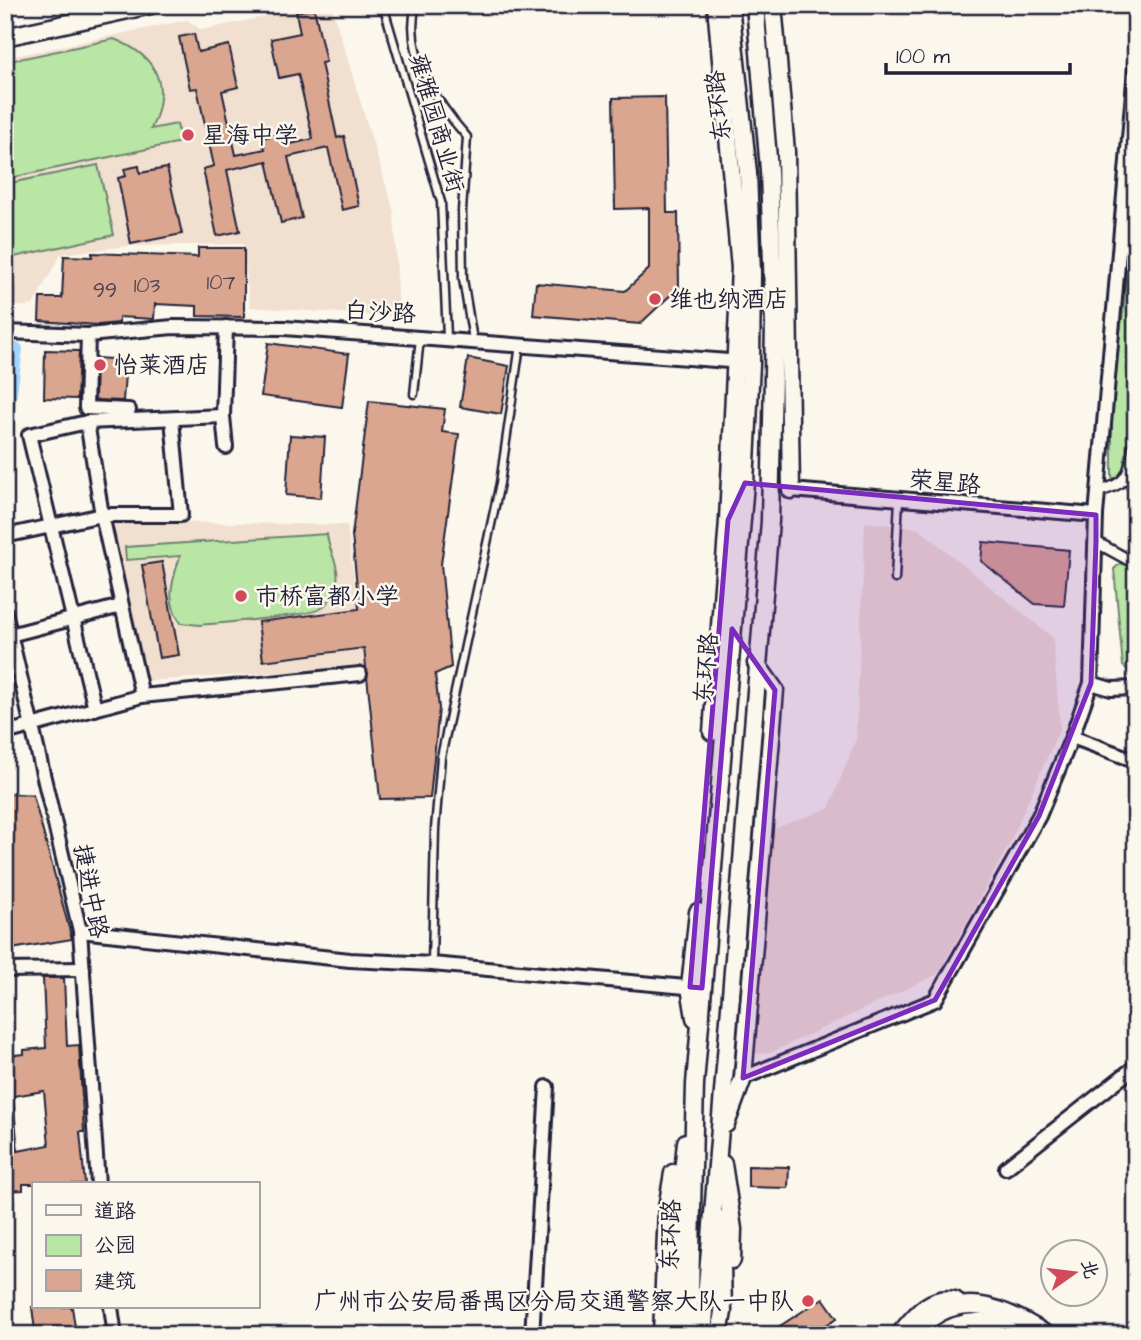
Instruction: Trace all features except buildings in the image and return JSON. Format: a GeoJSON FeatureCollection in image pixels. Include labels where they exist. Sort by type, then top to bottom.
{"type":"FeatureCollection","features":[{"type":"Feature","properties":{"kind":"main road"},"geometry":{"type":"LineString","coordinates":[[5,37],[151,5]]}},
{"type":"Feature","properties":{"kind":"main road"},"geometry":{"type":"LineString","coordinates":[[696,988],[702,867],[728,520],[733,360],[740,268],[716,5]]}},
{"type":"Feature","properties":{"kind":"main road","name":"东环路"},"geometry":{"type":"LineString","coordinates":[[689,1335],[695,1084],[699,1035],[696,988],[745,484],[751,364],[752,274],[748,173],[730,5]]}},
{"type":"Feature","properties":{"kind":"main road","name":"东环路"},"geometry":{"type":"LineString","coordinates":[[703,1335],[771,487],[774,312],[769,170],[755,5]]}},
{"type":"Feature","properties":{"kind":"main road"},"geometry":{"type":"LineString","coordinates":[[762,89],[773,9]]}},
{"type":"Feature","properties":{"kind":"main road"},"geometry":{"type":"LineString","coordinates":[[773,9],[786,152],[791,490]]}},
{"type":"Feature","properties":{"kind":"main road"},"geometry":{"type":"LineString","coordinates":[[772,439],[791,490]]}},
{"type":"Feature","properties":{"kind":"main road"},"geometry":{"type":"LineString","coordinates":[[728,520],[745,484],[791,490]]}},
{"type":"Feature","properties":{"kind":"main road"},"geometry":{"type":"LineString","coordinates":[[738,561],[766,565]]}},
{"type":"Feature","properties":{"kind":"main road"},"geometry":{"type":"LineString","coordinates":[[719,1335],[723,1312],[720,1141],[743,1078],[775,690],[756,663]]}},
{"type":"Feature","properties":{"kind":"main road"},"geometry":{"type":"LineString","coordinates":[[676,1335],[679,1213],[695,1084]]}},
{"type":"Feature","properties":{"kind":"main road"},"geometry":{"type":"LineString","coordinates":[[662,1335],[667,1208],[674,1168],[687,1138]]}},
{"type":"Feature","properties":{"kind":"main road"},"geometry":{"type":"LineString","coordinates":[[720,1141],[733,1229],[729,1335]]}},
{"type":"Feature","properties":{"kind":"main road"},"geometry":{"type":"LineString","coordinates":[[899,1335],[925,1306],[951,1298],[999,1309],[1020,1317],[1046,1335]]}},
{"type":"Feature","properties":{"kind":"main road"},"geometry":{"type":"LineString","coordinates":[[914,1335],[923,1323],[944,1309],[975,1305]]}},
{"type":"Feature","properties":{"kind":"main road"},"geometry":{"type":"LineString","coordinates":[[938,1335],[963,1322],[982,1321],[998,1324],[1015,1335]]}},
{"type":"Feature","properties":{"kind":"street"},"geometry":{"type":"LineString","coordinates":[[743,1078],[935,1000],[1039,816],[1072,737],[1091,683],[1096,516],[1136,58]]}},
{"type":"Feature","properties":{"kind":"street","name":"白沙路"},"geometry":{"type":"LineString","coordinates":[[5,332],[88,335],[173,327],[226,327],[447,337],[733,360],[751,364]]}},
{"type":"Feature","properties":{"kind":"street"},"geometry":{"type":"LineString","coordinates":[[226,327],[223,416],[226,447]]}},
{"type":"Feature","properties":{"kind":"street"},"geometry":{"type":"LineString","coordinates":[[88,335],[86,408],[129,410]]}},
{"type":"Feature","properties":{"kind":"street"},"geometry":{"type":"LineString","coordinates":[[95,709],[29,435],[87,422],[223,416]]}},
{"type":"Feature","properties":{"kind":"street"},"geometry":{"type":"LineString","coordinates":[[5,536],[102,515],[181,514],[172,419]]}},
{"type":"Feature","properties":{"kind":"street"},"geometry":{"type":"LineString","coordinates":[[87,422],[102,515],[142,696]]}},
{"type":"Feature","properties":{"kind":"street"},"geometry":{"type":"LineString","coordinates":[[1098,491],[1117,487],[1126,480],[1136,435]]}},
{"type":"Feature","properties":{"kind":"street","name":"荣星路"},"geometry":{"type":"LineString","coordinates":[[791,490],[1096,516]]}},
{"type":"Feature","properties":{"kind":"street"},"geometry":{"type":"LineString","coordinates":[[1096,542],[1107,545],[1136,564]]}},
{"type":"Feature","properties":{"kind":"street"},"geometry":{"type":"LineString","coordinates":[[10,635],[121,606]]}},
{"type":"Feature","properties":{"kind":"street","name":"捷进中路"},"geometry":{"type":"LineString","coordinates":[[5,612],[80,931],[99,1182]]}},
{"type":"Feature","properties":{"kind":"street"},"geometry":{"type":"LineString","coordinates":[[5,733],[142,696],[360,674]]}},
{"type":"Feature","properties":{"kind":"street"},"geometry":{"type":"LineString","coordinates":[[1091,683],[1111,689],[1136,688]]}},
{"type":"Feature","properties":{"kind":"street"},"geometry":{"type":"LineString","coordinates":[[1072,737],[1136,761]]}},
{"type":"Feature","properties":{"kind":"street"},"geometry":{"type":"LineString","coordinates":[[80,931],[350,960],[432,964],[696,988]]}},
{"type":"Feature","properties":{"kind":"street"},"geometry":{"type":"LineString","coordinates":[[5,970],[83,969]]}},
{"type":"Feature","properties":{"kind":"street"},"geometry":{"type":"LineString","coordinates":[[1006,1168],[1136,1066]]}},
{"type":"Feature","properties":{"kind":"street"},"geometry":{"type":"LineString","coordinates":[[532,1335],[547,1087]]}},
{"type":"Feature","properties":{"kind":"street"},"geometry":{"type":"LineString","coordinates":[[111,1308],[115,1335]]}},
{"type":"Feature","properties":{"kind":"lane","name":"雍雅园商业街"},"geometry":{"type":"LineString","coordinates":[[383,5],[441,202],[447,337]]}},
{"type":"Feature","properties":{"kind":"lane","name":"雍雅园商业街"},"geometry":{"type":"LineString","coordinates":[[416,5],[417,45],[425,75],[444,112],[467,137],[462,211],[463,279],[473,340]]}},
{"type":"Feature","properties":{"kind":"lane"},"geometry":{"type":"LineString","coordinates":[[414,394],[420,336]]}},
{"type":"Feature","properties":{"kind":"lane"},"geometry":{"type":"LineString","coordinates":[[432,964],[435,829],[441,757],[499,483],[520,343]]}},
{"type":"Feature","properties":{"kind":"lane"},"geometry":{"type":"LineString","coordinates":[[895,579],[899,499]]}},
{"type":"Feature","properties":{"kind":"highlighted area"},"geometry":{"type":"Polygon","coordinates":[[[745,483],[1096,515],[1096,542],[1091,683],[1039,816],[935,1000],[743,1078],[775,690],[732,629],[702,988],[690,987],[728,520],[745,483]]]}},
{"type":"Feature","properties":{"kind":"shaded area","name":"星海中学"},"geometry":{"type":"Polygon","coordinates":[[[291,5],[331,5],[394,212],[399,317],[250,307],[243,244],[129,246],[61,254],[33,305],[5,308],[5,58],[187,20],[202,30],[288,12],[291,5]]]}},
{"type":"Feature","properties":{"kind":"shaded area"},"geometry":{"type":"Polygon","coordinates":[[[1136,136],[1136,231],[1129,231],[1136,136]]]}},
{"type":"Feature","properties":{"kind":"shaded area","name":"市桥富都小学"},"geometry":{"type":"Polygon","coordinates":[[[111,521],[347,525],[365,667],[144,681],[111,521]]]}},
{"type":"Feature","properties":{"kind":"shaded area"},"geometry":{"type":"Polygon","coordinates":[[[865,522],[918,528],[1053,638],[1060,728],[1009,845],[938,974],[770,1053],[754,1054],[770,830],[829,808],[856,739],[865,522]]]}},
{"type":"Feature","properties":{"kind":"green space"},"geometry":{"type":"Polygon","coordinates":[[[114,39],[141,54],[156,75],[160,100],[151,129],[177,124],[181,142],[5,179],[5,62],[114,39]]]}},
{"type":"Feature","properties":{"kind":"green space"},"geometry":{"type":"Polygon","coordinates":[[[98,165],[114,235],[5,259],[5,184],[98,165]]]}},
{"type":"Feature","properties":{"kind":"green space"},"geometry":{"type":"Polygon","coordinates":[[[1136,246],[1136,496],[1112,477],[1112,385],[1124,306],[1127,256],[1136,246]]]}},
{"type":"Feature","properties":{"kind":"green space"},"geometry":{"type":"Polygon","coordinates":[[[327,534],[337,569],[334,593],[320,609],[282,617],[200,625],[181,623],[171,598],[180,556],[126,560],[125,547],[327,534]]]}},
{"type":"Feature","properties":{"kind":"green space"},"geometry":{"type":"Polygon","coordinates":[[[1136,550],[1136,676],[1123,666],[1114,569],[1136,550]]]}},
{"type":"Feature","properties":{"kind":"waterway"},"geometry":{"type":"LineString","coordinates":[[5,436],[17,349]]}},
{"type":"Feature","properties":{"kind":"place","name":"星海中学"},"geometry":{"type":"Point","coordinates":[188,135]}},
{"type":"Feature","properties":{"kind":"place","name":"维也纳酒店"},"geometry":{"type":"Point","coordinates":[655,299]}},
{"type":"Feature","properties":{"kind":"place","name":"怡莱酒店"},"geometry":{"type":"Point","coordinates":[100,365]}},
{"type":"Feature","properties":{"kind":"place","name":"市桥富都小学"},"geometry":{"type":"Point","coordinates":[241,596]}},
{"type":"Feature","properties":{"kind":"place","name":"广州市公安局番禺区分局交通警察大队一中队"},"geometry":{"type":"Point","coordinates":[808,1301]}}]}
